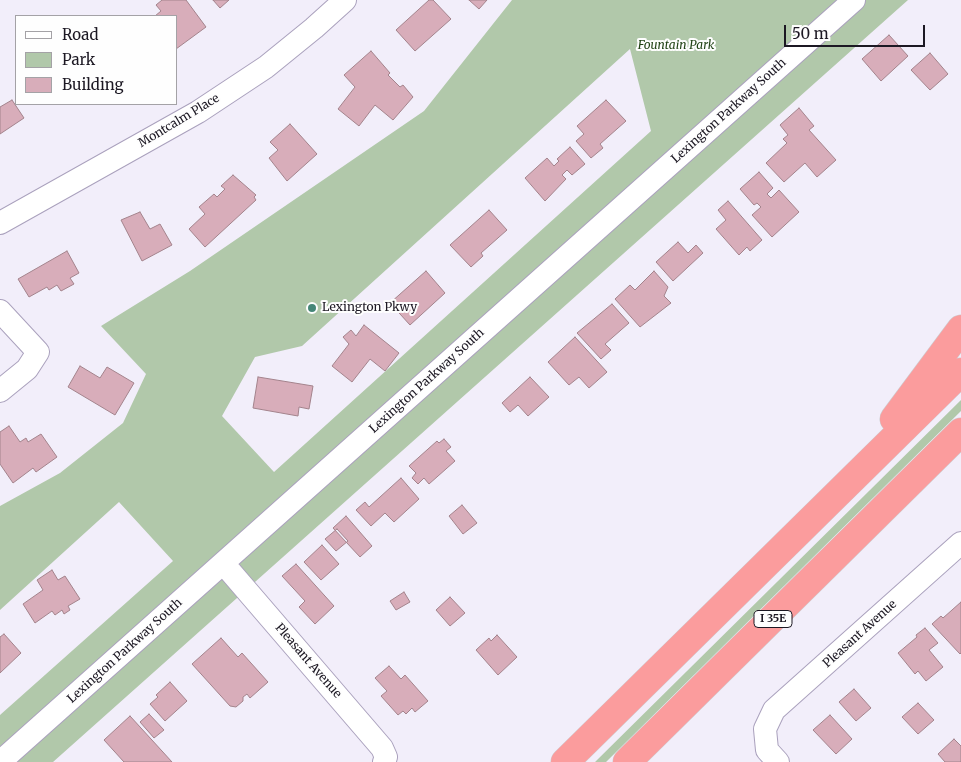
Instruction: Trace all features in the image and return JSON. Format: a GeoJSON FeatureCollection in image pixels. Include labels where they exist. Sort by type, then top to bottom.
{"type":"FeatureCollection","features":[{"type":"Feature","properties":{"kind":"highway"},"geometry":{"type":"LineString","coordinates":[[842,489],[961,328]]}},
{"type":"Feature","properties":{"kind":"highway"},"geometry":{"type":"LineString","coordinates":[[565,762],[961,372]]}},
{"type":"Feature","properties":{"kind":"highway","name":"I 35E"},"geometry":{"type":"LineString","coordinates":[[627,762],[961,432]]}},
{"type":"Feature","properties":{"kind":"highway"},"geometry":{"type":"LineString","coordinates":[[918,475],[961,445]]}},
{"type":"Feature","properties":{"kind":"street","name":"Montcalm Place"},"geometry":{"type":"LineString","coordinates":[[0,223],[198,112],[266,67],[345,0]]}},
{"type":"Feature","properties":{"kind":"street","name":"Lexington Parkway South"},"geometry":{"type":"LineString","coordinates":[[0,762],[854,0]]}},
{"type":"Feature","properties":{"kind":"street"},"geometry":{"type":"LineString","coordinates":[[0,311],[38,352],[27,369],[15,381],[0,391]]}},
{"type":"Feature","properties":{"kind":"street","name":"Pleasant Avenue"},"geometry":{"type":"LineString","coordinates":[[778,762],[768,750],[765,729],[774,710],[961,543]]}},
{"type":"Feature","properties":{"kind":"street","name":"Pleasant Avenue"},"geometry":{"type":"LineString","coordinates":[[223,564],[382,748],[386,757],[384,762]]}},
{"type":"Feature","properties":{"kind":"green space","name":"Fountain Park"},"geometry":{"type":"Polygon","coordinates":[[[512,0],[908,0],[53,762],[0,762],[0,715],[173,561],[119,502],[0,610],[0,506],[60,473],[123,423],[146,374],[101,326],[190,271],[424,111],[512,0]],[[630,49],[302,346],[255,357],[222,416],[274,472],[651,131],[630,49]]]}},
{"type":"Feature","properties":{"kind":"green space"},"geometry":{"type":"Polygon","coordinates":[[[961,400],[961,411],[606,762],[595,762],[961,400]]]}},
{"type":"Feature","properties":{"kind":"building"},"geometry":{"type":"Polygon","coordinates":[[[162,0],[186,0],[206,27],[178,48],[178,15],[156,15],[161,11],[156,5],[162,0]]]}},
{"type":"Feature","properties":{"kind":"building"},"geometry":{"type":"Polygon","coordinates":[[[213,0],[229,0],[220,8],[213,0]]]}},
{"type":"Feature","properties":{"kind":"building"},"geometry":{"type":"Polygon","coordinates":[[[429,0],[433,0],[451,19],[415,51],[396,30],[429,0]]]}},
{"type":"Feature","properties":{"kind":"building"},"geometry":{"type":"Polygon","coordinates":[[[469,0],[487,0],[479,9],[469,0]]]}},
{"type":"Feature","properties":{"kind":"building"},"geometry":{"type":"Polygon","coordinates":[[[889,35],[908,56],[881,81],[862,59],[889,35]]]}},
{"type":"Feature","properties":{"kind":"building"},"geometry":{"type":"Polygon","coordinates":[[[371,51],[390,73],[388,75],[400,87],[403,85],[413,97],[393,120],[375,105],[359,126],[338,109],[355,87],[344,75],[371,51]]]}},
{"type":"Feature","properties":{"kind":"building"},"geometry":{"type":"Polygon","coordinates":[[[930,53],[948,74],[930,90],[911,70],[930,53]]]}},
{"type":"Feature","properties":{"kind":"building"},"geometry":{"type":"Polygon","coordinates":[[[12,100],[24,118],[0,134],[0,107],[12,100]]]}},
{"type":"Feature","properties":{"kind":"building"},"geometry":{"type":"Polygon","coordinates":[[[606,100],[626,121],[600,144],[603,148],[591,158],[576,141],[584,134],[577,126],[606,100]]]}},
{"type":"Feature","properties":{"kind":"building"},"geometry":{"type":"Polygon","coordinates":[[[799,108],[814,126],[809,130],[836,160],[817,177],[805,163],[784,182],[766,163],[787,143],[783,139],[788,135],[780,125],[799,108]]]}},
{"type":"Feature","properties":{"kind":"building"},"geometry":{"type":"Polygon","coordinates":[[[290,124],[317,154],[287,181],[269,158],[278,150],[270,142],[290,124]]]}},
{"type":"Feature","properties":{"kind":"building"},"geometry":{"type":"Polygon","coordinates":[[[570,147],[585,164],[572,175],[567,170],[562,175],[566,179],[545,201],[525,178],[547,158],[554,166],[559,161],[557,159],[570,147]]]}},
{"type":"Feature","properties":{"kind":"building"},"geometry":{"type":"Polygon","coordinates":[[[759,172],[773,188],[767,194],[771,198],[779,190],[799,212],[772,237],[752,215],[761,207],[757,203],[754,205],[740,189],[759,172]]]}},
{"type":"Feature","properties":{"kind":"building"},"geometry":{"type":"Polygon","coordinates":[[[233,175],[256,195],[254,197],[256,200],[205,247],[189,229],[205,214],[199,207],[214,194],[217,197],[225,189],[221,186],[233,175]]]}},
{"type":"Feature","properties":{"kind":"building"},"geometry":{"type":"Polygon","coordinates":[[[728,201],[762,240],[750,251],[747,247],[739,255],[716,229],[726,220],[718,210],[728,201]]]}},
{"type":"Feature","properties":{"kind":"building"},"geometry":{"type":"Polygon","coordinates":[[[489,210],[507,230],[481,253],[483,256],[471,267],[450,245],[489,210]]]}},
{"type":"Feature","properties":{"kind":"building"},"geometry":{"type":"Polygon","coordinates":[[[140,212],[150,229],[160,224],[172,245],[142,261],[121,220],[140,212]]]}},
{"type":"Feature","properties":{"kind":"building"},"geometry":{"type":"Polygon","coordinates":[[[678,242],[688,253],[696,245],[703,253],[673,281],[656,262],[678,242]]]}},
{"type":"Feature","properties":{"kind":"building"},"geometry":{"type":"Polygon","coordinates":[[[67,251],[79,273],[70,278],[74,284],[61,291],[57,285],[49,290],[47,287],[29,297],[18,279],[67,251]]]}},
{"type":"Feature","properties":{"kind":"building"},"geometry":{"type":"Polygon","coordinates":[[[426,271],[445,293],[410,325],[390,303],[426,271]]]}},
{"type":"Feature","properties":{"kind":"building"},"geometry":{"type":"Polygon","coordinates":[[[654,271],[668,287],[664,296],[671,303],[640,327],[615,299],[630,285],[635,290],[654,271]]]}},
{"type":"Feature","properties":{"kind":"building"},"geometry":{"type":"Polygon","coordinates":[[[612,304],[629,323],[605,344],[611,350],[601,359],[577,333],[612,304]]]}},
{"type":"Feature","properties":{"kind":"building"},"geometry":{"type":"Polygon","coordinates":[[[364,325],[399,353],[385,371],[370,359],[352,382],[332,366],[349,344],[343,337],[351,330],[356,336],[364,325]]]}},
{"type":"Feature","properties":{"kind":"building"},"geometry":{"type":"Polygon","coordinates":[[[575,337],[607,372],[589,388],[579,377],[569,385],[548,362],[575,337]]]}},
{"type":"Feature","properties":{"kind":"building"},"geometry":{"type":"Polygon","coordinates":[[[80,366],[100,378],[107,367],[134,383],[115,415],[68,387],[80,366]]]}},
{"type":"Feature","properties":{"kind":"building"},"geometry":{"type":"Polygon","coordinates":[[[258,377],[313,386],[309,409],[299,407],[298,416],[253,408],[258,377]]]}},
{"type":"Feature","properties":{"kind":"building"},"geometry":{"type":"Polygon","coordinates":[[[530,377],[549,397],[528,416],[518,405],[510,412],[502,403],[530,377]]]}},
{"type":"Feature","properties":{"kind":"building"},"geometry":{"type":"Polygon","coordinates":[[[9,426],[20,442],[26,438],[28,442],[41,434],[57,457],[36,472],[33,468],[13,483],[0,464],[0,432],[9,426]]]}},
{"type":"Feature","properties":{"kind":"building"},"geometry":{"type":"Polygon","coordinates":[[[444,439],[451,447],[446,451],[455,461],[429,484],[424,478],[418,484],[412,478],[416,473],[409,466],[437,441],[439,443],[444,439]]]}},
{"type":"Feature","properties":{"kind":"building"},"geometry":{"type":"Polygon","coordinates":[[[401,478],[419,499],[394,522],[385,513],[371,526],[356,510],[365,502],[369,507],[401,478]]]}},
{"type":"Feature","properties":{"kind":"building"},"geometry":{"type":"Polygon","coordinates":[[[462,505],[477,523],[463,534],[449,516],[462,505]]]}},
{"type":"Feature","properties":{"kind":"building"},"geometry":{"type":"Polygon","coordinates":[[[346,516],[372,546],[360,557],[333,528],[346,516]]]}},
{"type":"Feature","properties":{"kind":"building"},"geometry":{"type":"Polygon","coordinates":[[[337,529],[348,541],[336,551],[325,539],[337,529]]]}},
{"type":"Feature","properties":{"kind":"building"},"geometry":{"type":"Polygon","coordinates":[[[322,545],[339,564],[321,580],[304,562],[322,545]]]}},
{"type":"Feature","properties":{"kind":"building"},"geometry":{"type":"Polygon","coordinates":[[[296,564],[334,606],[315,624],[299,607],[305,601],[282,576],[296,564]]]}},
{"type":"Feature","properties":{"kind":"building"},"geometry":{"type":"Polygon","coordinates":[[[52,570],[58,580],[65,576],[80,599],[68,606],[70,610],[64,614],[62,610],[55,615],[52,611],[35,623],[23,604],[43,590],[37,580],[52,570]]]}},
{"type":"Feature","properties":{"kind":"building"},"geometry":{"type":"Polygon","coordinates":[[[404,592],[410,602],[396,610],[390,601],[404,592]]]}},
{"type":"Feature","properties":{"kind":"building"},"geometry":{"type":"Polygon","coordinates":[[[450,597],[465,613],[450,626],[436,610],[450,597]]]}},
{"type":"Feature","properties":{"kind":"building"},"geometry":{"type":"Polygon","coordinates":[[[961,602],[960,654],[932,624],[941,616],[943,618],[961,602]]]}},
{"type":"Feature","properties":{"kind":"building"},"geometry":{"type":"Polygon","coordinates":[[[925,628],[938,643],[929,650],[943,667],[926,681],[918,671],[915,674],[898,653],[925,628]]]}},
{"type":"Feature","properties":{"kind":"building"},"geometry":{"type":"Polygon","coordinates":[[[4,634],[21,653],[0,673],[0,637],[4,634]]]}},
{"type":"Feature","properties":{"kind":"building"},"geometry":{"type":"Polygon","coordinates":[[[497,635],[517,657],[498,675],[476,650],[489,638],[491,641],[497,635]]]}},
{"type":"Feature","properties":{"kind":"building"},"geometry":{"type":"Polygon","coordinates":[[[221,638],[238,657],[242,653],[268,682],[250,698],[247,694],[243,697],[243,701],[236,707],[230,706],[192,664],[221,638]]]}},
{"type":"Feature","properties":{"kind":"building"},"geometry":{"type":"Polygon","coordinates":[[[389,666],[401,679],[405,675],[428,701],[415,712],[412,708],[406,714],[403,711],[398,715],[381,696],[387,691],[375,678],[389,666]]]}},
{"type":"Feature","properties":{"kind":"building"},"geometry":{"type":"Polygon","coordinates":[[[170,682],[187,701],[165,721],[150,704],[158,697],[156,695],[170,682]]]}},
{"type":"Feature","properties":{"kind":"building"},"geometry":{"type":"Polygon","coordinates":[[[854,689],[871,708],[856,721],[839,702],[854,689]]]}},
{"type":"Feature","properties":{"kind":"building"},"geometry":{"type":"Polygon","coordinates":[[[918,703],[934,720],[918,734],[902,717],[918,703]]]}},
{"type":"Feature","properties":{"kind":"building"},"geometry":{"type":"Polygon","coordinates":[[[149,714],[164,730],[154,738],[140,722],[149,714]]]}},
{"type":"Feature","properties":{"kind":"building"},"geometry":{"type":"Polygon","coordinates":[[[830,715],[852,739],[836,754],[813,730],[830,715]]]}},
{"type":"Feature","properties":{"kind":"building"},"geometry":{"type":"Polygon","coordinates":[[[130,716],[172,762],[124,762],[104,740],[130,716]]]}},
{"type":"Feature","properties":{"kind":"building"},"geometry":{"type":"Polygon","coordinates":[[[954,739],[961,746],[961,762],[945,762],[938,754],[954,739]]]}},
{"type":"Feature","properties":{"kind":"place","name":"Lexington Pkwy"},"geometry":{"type":"Point","coordinates":[312,308]}}]}
